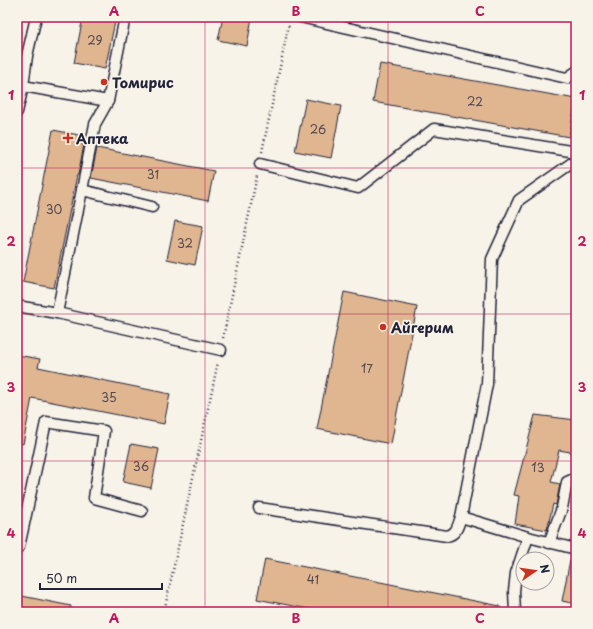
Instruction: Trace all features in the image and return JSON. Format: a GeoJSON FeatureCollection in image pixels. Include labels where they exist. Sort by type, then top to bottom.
{"type":"FeatureCollection","features":[{"type":"Feature","properties":{"kind":"lane"},"geometry":{"type":"LineString","coordinates":[[17,112],[36,17]]}},
{"type":"Feature","properties":{"kind":"lane"},"geometry":{"type":"LineString","coordinates":[[57,313],[95,124],[108,102],[125,17]]}},
{"type":"Feature","properties":{"kind":"lane"},"geometry":{"type":"LineString","coordinates":[[300,17],[567,78],[576,72]]}},
{"type":"Feature","properties":{"kind":"lane"},"geometry":{"type":"LineString","coordinates":[[23,86],[108,102]]}},
{"type":"Feature","properties":{"kind":"lane"},"geometry":{"type":"LineString","coordinates":[[260,164],[358,188],[434,129],[576,152]]}},
{"type":"Feature","properties":{"kind":"lane"},"geometry":{"type":"LineString","coordinates":[[259,508],[447,536],[456,532],[461,517],[488,384],[492,260],[519,200],[576,160]]}},
{"type":"Feature","properties":{"kind":"lane"},"geometry":{"type":"LineString","coordinates":[[82,190],[152,207]]}},
{"type":"Feature","properties":{"kind":"lane"},"geometry":{"type":"LineString","coordinates":[[17,306],[57,313],[220,350]]}},
{"type":"Feature","properties":{"kind":"lane"},"geometry":{"type":"LineString","coordinates":[[17,546],[19,547],[46,422],[104,431],[94,498],[142,511]]}},
{"type":"Feature","properties":{"kind":"lane"},"geometry":{"type":"LineString","coordinates":[[549,543],[562,508],[567,482],[576,478]]}},
{"type":"Feature","properties":{"kind":"lane"},"geometry":{"type":"LineString","coordinates":[[461,517],[549,543],[576,549]]}},
{"type":"Feature","properties":{"kind":"lane"},"geometry":{"type":"LineString","coordinates":[[515,612],[514,591],[516,573],[528,537]]}},
{"type":"Feature","properties":{"kind":"path"},"geometry":{"type":"LineString","coordinates":[[164,612],[291,17]]}},
{"type":"Feature","properties":{"kind":"building"},"geometry":{"type":"Polygon","coordinates":[[[83,17],[116,17],[105,69],[74,63],[83,17]]]}},
{"type":"Feature","properties":{"kind":"building"},"geometry":{"type":"Polygon","coordinates":[[[223,17],[252,17],[247,46],[218,40],[223,17]]]}},
{"type":"Feature","properties":{"kind":"building"},"geometry":{"type":"Polygon","coordinates":[[[380,64],[576,99],[569,137],[373,102],[380,64]]]}},
{"type":"Feature","properties":{"kind":"building"},"geometry":{"type":"Polygon","coordinates":[[[306,99],[341,106],[331,158],[295,151],[306,99]]]}},
{"type":"Feature","properties":{"kind":"building"},"geometry":{"type":"Polygon","coordinates":[[[53,130],[84,136],[82,145],[84,145],[54,288],[23,282],[53,130]]]}},
{"type":"Feature","properties":{"kind":"building"},"geometry":{"type":"Polygon","coordinates":[[[97,148],[214,171],[208,201],[91,178],[97,148]]]}},
{"type":"Feature","properties":{"kind":"building"},"geometry":{"type":"Polygon","coordinates":[[[175,221],[203,226],[195,265],[167,259],[175,221]]]}},
{"type":"Feature","properties":{"kind":"building"},"geometry":{"type":"Polygon","coordinates":[[[344,292],[417,307],[391,444],[317,429],[344,292]]]}},
{"type":"Feature","properties":{"kind":"building"},"geometry":{"type":"Polygon","coordinates":[[[17,355],[40,359],[38,367],[170,394],[164,424],[32,398],[23,444],[17,443],[17,355]]]}},
{"type":"Feature","properties":{"kind":"building"},"geometry":{"type":"Polygon","coordinates":[[[535,415],[576,420],[576,453],[559,450],[551,482],[560,484],[556,505],[553,504],[547,530],[515,524],[519,496],[514,495],[535,415]]]}},
{"type":"Feature","properties":{"kind":"building"},"geometry":{"type":"Polygon","coordinates":[[[131,444],[159,449],[151,488],[123,482],[131,444]]]}},
{"type":"Feature","properties":{"kind":"building"},"geometry":{"type":"Polygon","coordinates":[[[265,559],[500,606],[500,612],[324,612],[257,599],[265,559]]]}},
{"type":"Feature","properties":{"kind":"building"},"geometry":{"type":"Polygon","coordinates":[[[570,560],[576,560],[576,604],[562,601],[570,560]]]}},
{"type":"Feature","properties":{"kind":"building"},"geometry":{"type":"Polygon","coordinates":[[[17,595],[71,606],[70,612],[17,612],[17,595]]]}},
{"type":"Feature","properties":{"kind":"place","name":"Томирис"},"geometry":{"type":"Point","coordinates":[104,82]}},
{"type":"Feature","properties":{"kind":"place","name":"Аптека"},"geometry":{"type":"Point","coordinates":[68,138]}},
{"type":"Feature","properties":{"kind":"place","name":"Айгерим"},"geometry":{"type":"Point","coordinates":[383,327]}}]}
